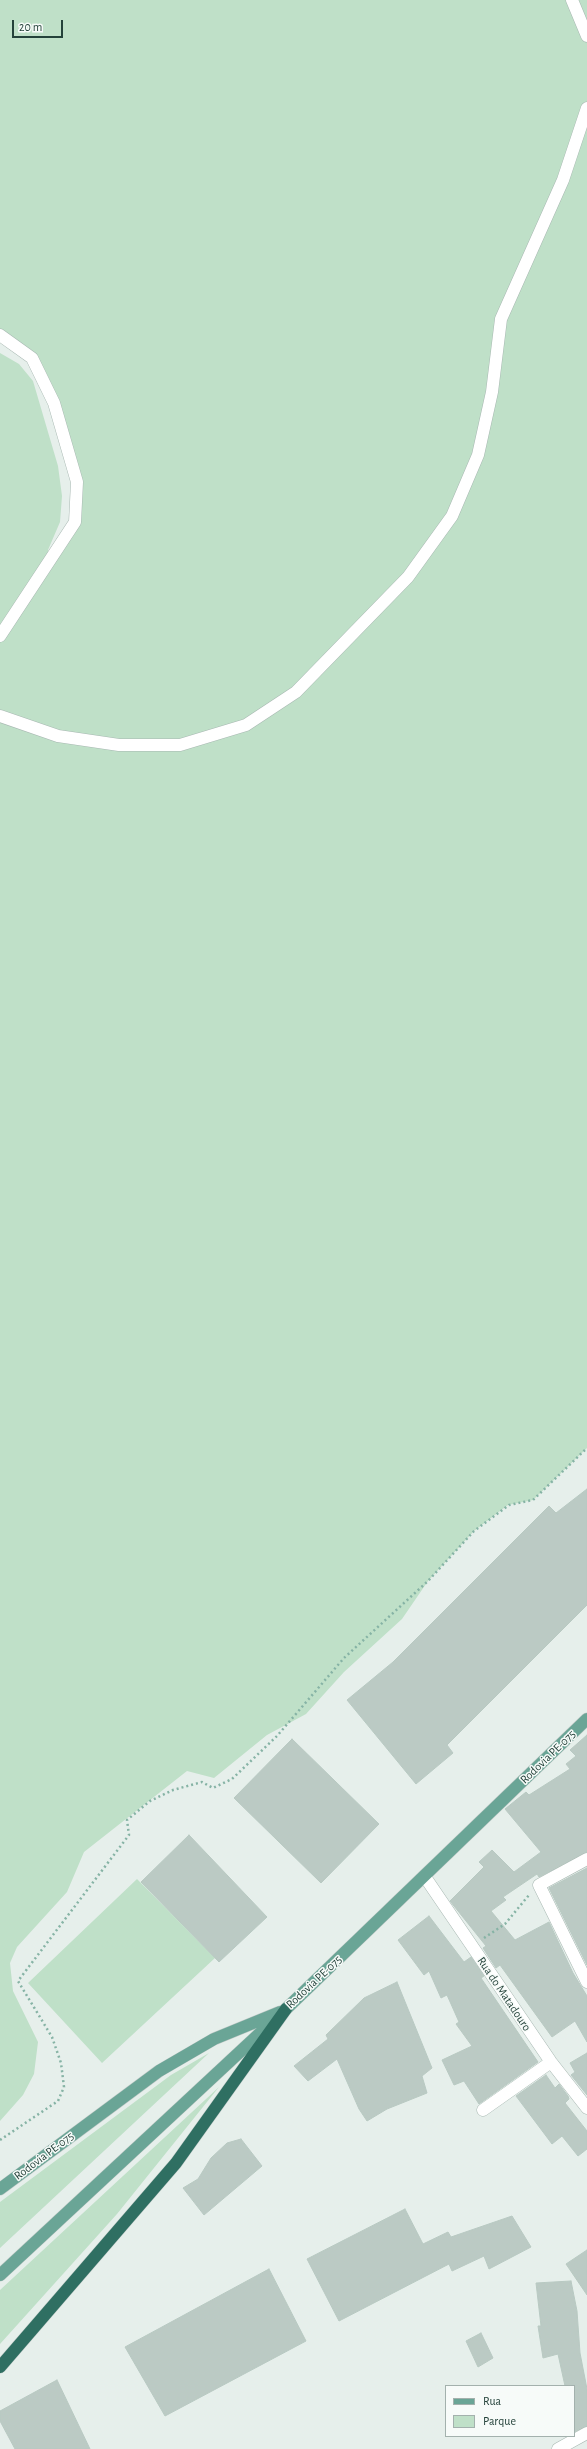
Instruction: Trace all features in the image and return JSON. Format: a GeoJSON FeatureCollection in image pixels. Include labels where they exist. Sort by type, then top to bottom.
{"type":"FeatureCollection","features":[{"type":"Feature","properties":{"kind":"highway"},"geometry":{"type":"LineString","coordinates":[[0,2366],[176,2163],[286,2009]]}},
{"type":"Feature","properties":{"kind":"main road","name":"Rodovia PE-075"},"geometry":{"type":"LineString","coordinates":[[0,2189],[160,2071],[214,2039],[286,2009],[425,1877],[587,1719]]}},
{"type":"Feature","properties":{"kind":"main road"},"geometry":{"type":"LineString","coordinates":[[0,2274],[286,2009]]}},
{"type":"Feature","properties":{"kind":"street"},"geometry":{"type":"LineString","coordinates":[[572,0],[587,36]]}},
{"type":"Feature","properties":{"kind":"street"},"geometry":{"type":"LineString","coordinates":[[0,716],[58,736],[119,745],[180,745],[246,725],[296,692],[403,583],[452,516],[478,455],[492,392],[500,319],[562,180],[587,108]]}},
{"type":"Feature","properties":{"kind":"street"},"geometry":{"type":"LineString","coordinates":[[0,335],[32,358],[54,402],[77,482],[76,522],[0,636]]}},
{"type":"Feature","properties":{"kind":"street"},"geometry":{"type":"LineString","coordinates":[[587,1859],[538,1884],[587,1982]]}},
{"type":"Feature","properties":{"kind":"street","name":"Rua do Matadouro"},"geometry":{"type":"LineString","coordinates":[[425,1877],[551,2062],[587,2108]]}},
{"type":"Feature","properties":{"kind":"street"},"geometry":{"type":"LineString","coordinates":[[483,2110],[551,2062]]}},
{"type":"Feature","properties":{"kind":"street"},"geometry":{"type":"LineString","coordinates":[[558,2449],[587,2433]]}},
{"type":"Feature","properties":{"kind":"path"},"geometry":{"type":"LineString","coordinates":[[0,2140],[58,2101],[64,2087],[61,2063],[52,2037],[18,1981],[129,1835],[127,1820],[150,1801],[172,1790],[202,1782],[213,1788],[232,1778],[277,1736],[344,1658],[428,1581],[474,1531],[508,1505],[532,1500],[587,1448]]}},
{"type":"Feature","properties":{"kind":"path"},"geometry":{"type":"LineString","coordinates":[[472,1946],[505,1924],[538,1884]]}},
{"type":"Feature","properties":{"kind":"green space"},"geometry":{"type":"Polygon","coordinates":[[[0,0],[587,0],[587,1448],[533,1500],[508,1505],[474,1531],[428,1581],[402,1619],[344,1672],[306,1714],[267,1735],[214,1778],[187,1771],[84,1852],[67,1892],[17,1947],[10,1963],[13,1991],[38,2042],[34,2074],[23,2095],[0,2121],[0,353],[19,364],[33,381],[58,466],[62,496],[60,522],[48,550],[49,563],[75,522],[77,482],[32,358],[0,335],[0,0]]]}},
{"type":"Feature","properties":{"kind":"green space"},"geometry":{"type":"Polygon","coordinates":[[[137,1879],[215,1958],[102,2063],[28,1983],[137,1879]]]}},
{"type":"Feature","properties":{"kind":"green space"},"geometry":{"type":"Polygon","coordinates":[[[209,2053],[0,2248],[0,2202],[171,2075],[209,2053]]]}},
{"type":"Feature","properties":{"kind":"green space"},"geometry":{"type":"Polygon","coordinates":[[[219,2087],[117,2214],[0,2344],[0,2290],[219,2087]]]}},
{"type":"Feature","properties":{"kind":"building"},"geometry":{"type":"Polygon","coordinates":[[[587,1489],[587,1605],[447,1745],[453,1753],[416,1784],[347,1700],[393,1662],[549,1506],[556,1513],[587,1489]]]}},
{"type":"Feature","properties":{"kind":"building"},"geometry":{"type":"Polygon","coordinates":[[[587,1735],[587,1852],[539,1877],[537,1874],[503,1897],[506,1900],[491,1911],[515,1940],[549,1922],[573,1973],[587,1996],[587,2042],[575,2021],[552,2037],[500,1965],[496,1968],[483,1948],[486,1946],[450,1901],[484,1867],[479,1862],[492,1850],[514,1872],[541,1852],[505,1809],[526,1792],[529,1795],[570,1769],[566,1764],[576,1756],[570,1750],[587,1735]]]}},
{"type":"Feature","properties":{"kind":"building"},"geometry":{"type":"Polygon","coordinates":[[[292,1739],[379,1824],[321,1883],[234,1798],[292,1739]]]}},
{"type":"Feature","properties":{"kind":"building"},"geometry":{"type":"Polygon","coordinates":[[[189,1835],[267,1917],[219,1962],[141,1882],[189,1835]]]}},
{"type":"Feature","properties":{"kind":"building"},"geometry":{"type":"Polygon","coordinates":[[[587,1868],[587,1965],[549,1888],[587,1868]]]}},
{"type":"Feature","properties":{"kind":"building"},"geometry":{"type":"Polygon","coordinates":[[[429,1916],[464,1962],[471,1957],[484,1976],[481,1978],[538,2062],[479,2104],[464,2081],[454,2085],[442,2060],[472,2046],[456,2024],[459,2022],[447,1995],[441,1998],[429,1971],[424,1975],[398,1940],[429,1916]]]}},
{"type":"Feature","properties":{"kind":"building"},"geometry":{"type":"Polygon","coordinates":[[[397,1982],[432,2068],[422,2076],[427,2093],[387,2109],[367,2121],[359,2109],[337,2059],[308,2081],[294,2066],[328,2039],[326,2035],[364,1998],[397,1982]]]}},
{"type":"Feature","properties":{"kind":"building"},"geometry":{"type":"Polygon","coordinates":[[[587,2053],[587,2095],[571,2075],[575,2072],[570,2063],[587,2053]]]}},
{"type":"Feature","properties":{"kind":"building"},"geometry":{"type":"Polygon","coordinates":[[[546,2075],[555,2088],[559,2084],[568,2096],[569,2099],[565,2103],[587,2131],[587,2149],[578,2156],[562,2136],[552,2144],[516,2096],[546,2075]]]}},
{"type":"Feature","properties":{"kind":"building"},"geometry":{"type":"Polygon","coordinates":[[[241,2139],[262,2166],[204,2215],[183,2188],[198,2179],[211,2158],[227,2143],[241,2139]]]}},
{"type":"Feature","properties":{"kind":"building"},"geometry":{"type":"Polygon","coordinates":[[[405,2209],[423,2244],[448,2232],[451,2237],[512,2216],[531,2247],[489,2269],[484,2256],[452,2271],[449,2264],[339,2321],[307,2259],[405,2209]]]}},
{"type":"Feature","properties":{"kind":"building"},"geometry":{"type":"Polygon","coordinates":[[[587,2250],[587,2295],[566,2264],[587,2250]]]}},
{"type":"Feature","properties":{"kind":"building"},"geometry":{"type":"Polygon","coordinates":[[[269,2269],[306,2341],[165,2416],[125,2347],[269,2269]]]}},
{"type":"Feature","properties":{"kind":"building"},"geometry":{"type":"Polygon","coordinates":[[[571,2281],[577,2311],[580,2353],[587,2389],[587,2426],[575,2432],[575,2385],[565,2385],[558,2354],[543,2358],[538,2326],[541,2326],[536,2283],[571,2281]]]}},
{"type":"Feature","properties":{"kind":"building"},"geometry":{"type":"Polygon","coordinates":[[[481,2333],[493,2358],[478,2367],[466,2341],[481,2333]]]}},
{"type":"Feature","properties":{"kind":"building"},"geometry":{"type":"Polygon","coordinates":[[[57,2380],[90,2449],[15,2449],[0,2421],[0,2411],[57,2380]]]}}]}
